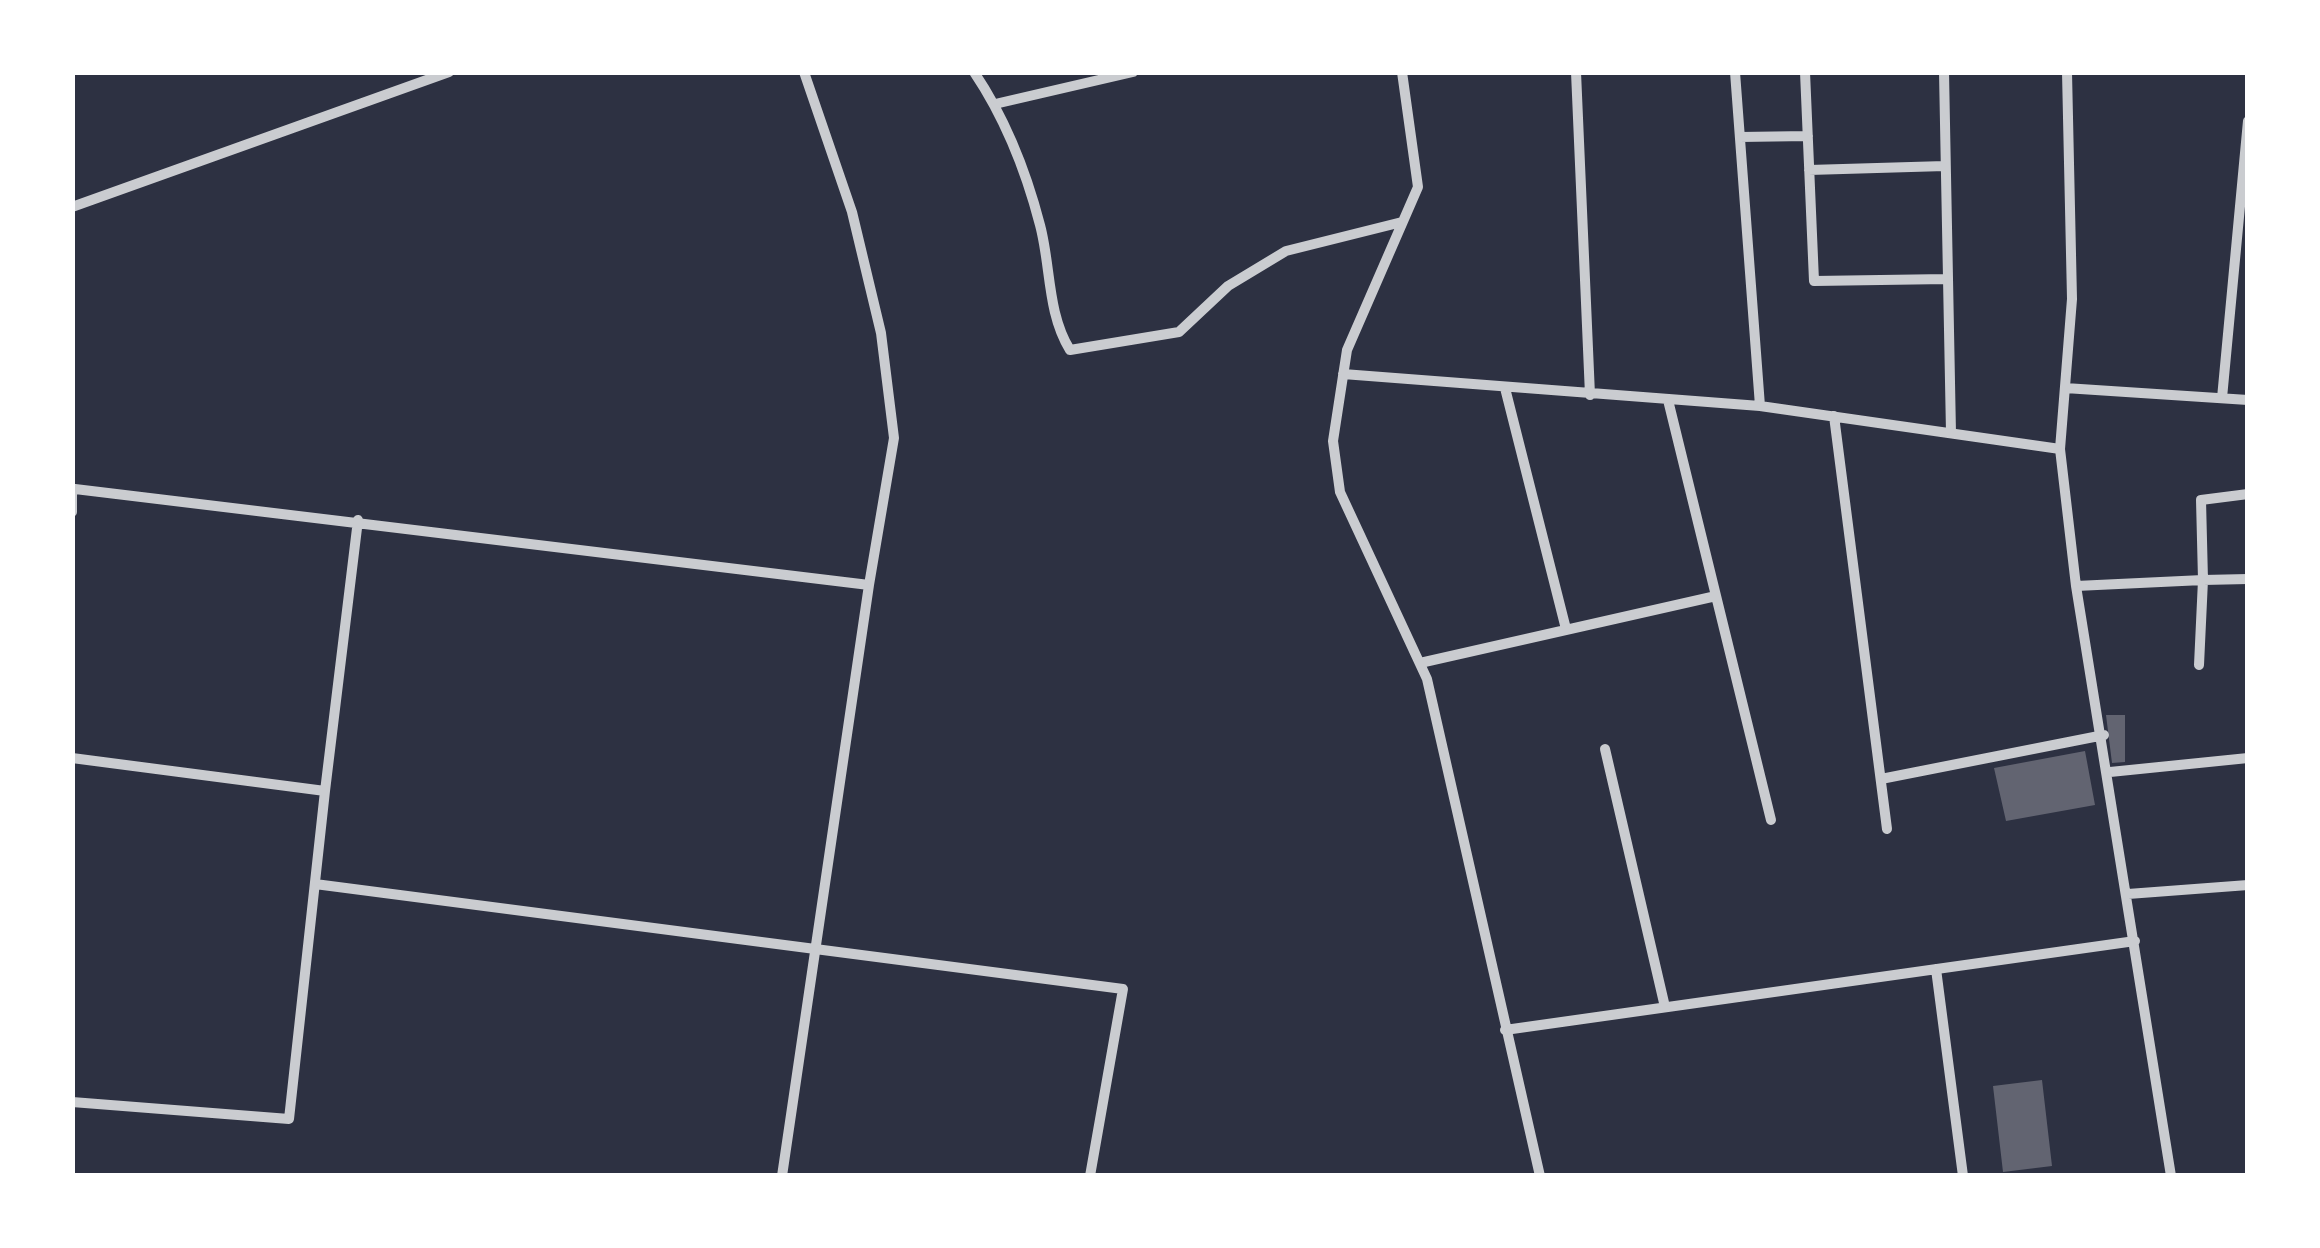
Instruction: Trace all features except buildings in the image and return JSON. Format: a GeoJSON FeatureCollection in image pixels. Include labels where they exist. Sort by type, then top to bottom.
{"type":"FeatureCollection","features":[{"type":"Feature","properties":{"kind":"street"},"geometry":{"type":"LineString","coordinates":[[72,207],[449,72]]}},
{"type":"Feature","properties":{"kind":"street"},"geometry":{"type":"LineString","coordinates":[[782,1176],[894,438],[881,334],[852,212],[804,72]]}},
{"type":"Feature","properties":{"kind":"street"},"geometry":{"type":"LineString","coordinates":[[974,72],[995,104],[1041,226],[1059,332],[1070,350],[1179,332],[1228,286],[1286,251],[1402,222]]}},
{"type":"Feature","properties":{"kind":"street"},"geometry":{"type":"LineString","coordinates":[[995,104],[1132,72]]}},
{"type":"Feature","properties":{"kind":"street"},"geometry":{"type":"LineString","coordinates":[[1402,72],[1418,187],[1347,350],[1333,441],[1340,492],[1420,663],[1540,1176]]}},
{"type":"Feature","properties":{"kind":"street"},"geometry":{"type":"LineString","coordinates":[[1576,72],[1590,395]]}},
{"type":"Feature","properties":{"kind":"street"},"geometry":{"type":"LineString","coordinates":[[1735,72],[1760,406]]}},
{"type":"Feature","properties":{"kind":"street"},"geometry":{"type":"LineString","coordinates":[[1805,72],[1814,281],[1947,280]]}},
{"type":"Feature","properties":{"kind":"street"},"geometry":{"type":"LineString","coordinates":[[1944,72],[1952,433]]}},
{"type":"Feature","properties":{"kind":"street"},"geometry":{"type":"LineString","coordinates":[[2067,72],[2072,299],[2060,449],[2076,586],[2110,772],[2171,1176]]}},
{"type":"Feature","properties":{"kind":"street"},"geometry":{"type":"LineString","coordinates":[[2222,398],[2248,121]]}},
{"type":"Feature","properties":{"kind":"street"},"geometry":{"type":"LineString","coordinates":[[1740,137],[1808,136]]}},
{"type":"Feature","properties":{"kind":"street"},"geometry":{"type":"LineString","coordinates":[[1810,170],[1945,166]]}},
{"type":"Feature","properties":{"kind":"street"},"geometry":{"type":"LineString","coordinates":[[1343,374],[1760,406],[2060,449]]}},
{"type":"Feature","properties":{"kind":"street"},"geometry":{"type":"LineString","coordinates":[[1505,388],[1566,629]]}},
{"type":"Feature","properties":{"kind":"street"},"geometry":{"type":"LineString","coordinates":[[2066,388],[2248,400]]}},
{"type":"Feature","properties":{"kind":"street"},"geometry":{"type":"LineString","coordinates":[[1668,400],[1771,820]]}},
{"type":"Feature","properties":{"kind":"street"},"geometry":{"type":"LineString","coordinates":[[1834,416],[1887,829]]}},
{"type":"Feature","properties":{"kind":"street"},"geometry":{"type":"LineString","coordinates":[[72,512],[73,488],[869,585]]}},
{"type":"Feature","properties":{"kind":"street"},"geometry":{"type":"LineString","coordinates":[[2199,665],[2201,500],[2248,494]]}},
{"type":"Feature","properties":{"kind":"street"},"geometry":{"type":"LineString","coordinates":[[72,1102],[289,1119],[358,520]]}},
{"type":"Feature","properties":{"kind":"street"},"geometry":{"type":"LineString","coordinates":[[2076,586],[2248,579]]}},
{"type":"Feature","properties":{"kind":"street"},"geometry":{"type":"LineString","coordinates":[[1420,663],[1716,596]]}},
{"type":"Feature","properties":{"kind":"street"},"geometry":{"type":"LineString","coordinates":[[1881,779],[2104,735]]}},
{"type":"Feature","properties":{"kind":"street"},"geometry":{"type":"LineString","coordinates":[[1605,749],[1665,1007]]}},
{"type":"Feature","properties":{"kind":"street"},"geometry":{"type":"LineString","coordinates":[[72,758],[325,790]]}},
{"type":"Feature","properties":{"kind":"street"},"geometry":{"type":"LineString","coordinates":[[2110,772],[2248,758]]}},
{"type":"Feature","properties":{"kind":"street"},"geometry":{"type":"LineString","coordinates":[[315,884],[1123,989],[1090,1176]]}},
{"type":"Feature","properties":{"kind":"street"},"geometry":{"type":"LineString","coordinates":[[2128,894],[2248,885]]}},
{"type":"Feature","properties":{"kind":"street"},"geometry":{"type":"LineString","coordinates":[[1505,1030],[2135,941]]}},
{"type":"Feature","properties":{"kind":"street"},"geometry":{"type":"LineString","coordinates":[[1936,969],[1963,1176]]}}]}
